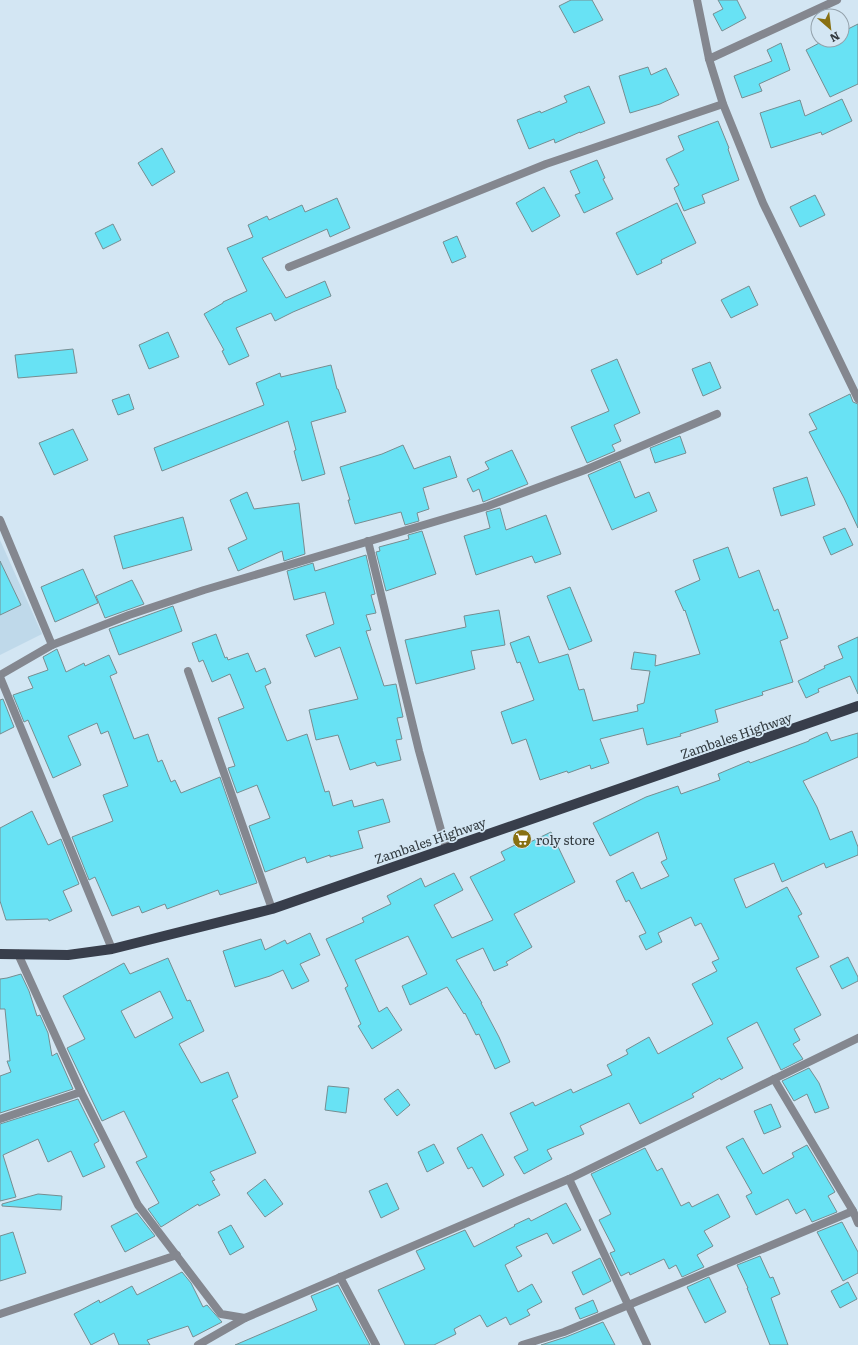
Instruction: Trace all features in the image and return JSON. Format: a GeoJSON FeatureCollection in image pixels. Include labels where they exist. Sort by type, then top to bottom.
{"type":"FeatureCollection","features":[{"type":"Feature","properties":{"kind":"main road","name":"Zambales Highway"},"geometry":{"type":"LineString","coordinates":[[0,954],[68,955],[112,949],[272,909],[858,706]]}},
{"type":"Feature","properties":{"kind":"street"},"geometry":{"type":"LineString","coordinates":[[697,0],[709,59],[723,104],[763,202],[858,399]]}},
{"type":"Feature","properties":{"kind":"street"},"geometry":{"type":"LineString","coordinates":[[709,59],[837,0]]}},
{"type":"Feature","properties":{"kind":"street"},"geometry":{"type":"LineString","coordinates":[[289,268],[546,164],[723,104]]}},
{"type":"Feature","properties":{"kind":"street"},"geometry":{"type":"LineString","coordinates":[[112,949],[0,676],[52,645],[129,615],[204,590],[495,503],[585,470],[718,414]]}},
{"type":"Feature","properties":{"kind":"street"},"geometry":{"type":"LineString","coordinates":[[0,520],[52,645]]}},
{"type":"Feature","properties":{"kind":"street"},"geometry":{"type":"LineString","coordinates":[[368,541],[419,751],[446,848]]}},
{"type":"Feature","properties":{"kind":"street"},"geometry":{"type":"LineString","coordinates":[[188,671],[272,909]]}},
{"type":"Feature","properties":{"kind":"street"},"geometry":{"type":"LineString","coordinates":[[18,954],[81,1092],[138,1205],[222,1314],[245,1318]]}},
{"type":"Feature","properties":{"kind":"street"},"geometry":{"type":"LineString","coordinates":[[198,1345],[245,1318],[569,1179],[858,1038]]}},
{"type":"Feature","properties":{"kind":"street"},"geometry":{"type":"LineString","coordinates":[[774,1079],[853,1211],[858,1222]]}},
{"type":"Feature","properties":{"kind":"street"},"geometry":{"type":"LineString","coordinates":[[0,1119],[81,1092]]}},
{"type":"Feature","properties":{"kind":"street"},"geometry":{"type":"LineString","coordinates":[[569,1179],[646,1345]]}},
{"type":"Feature","properties":{"kind":"street"},"geometry":{"type":"LineString","coordinates":[[522,1345],[564,1332],[853,1211]]}},
{"type":"Feature","properties":{"kind":"street"},"geometry":{"type":"LineString","coordinates":[[0,1314],[177,1255]]}},
{"type":"Feature","properties":{"kind":"street"},"geometry":{"type":"LineString","coordinates":[[340,1277],[376,1345]]}},
{"type":"Feature","properties":{"kind":"shaded area"},"geometry":{"type":"Polygon","coordinates":[[[0,540],[42,634],[0,655],[0,540]]]}},
{"type":"Feature","properties":{"kind":"building"},"geometry":{"type":"Polygon","coordinates":[[[571,0],[592,0],[603,20],[574,33],[559,6],[571,0]]]}},
{"type":"Feature","properties":{"kind":"building"},"geometry":{"type":"Polygon","coordinates":[[[718,0],[737,0],[746,18],[722,31],[713,14],[723,9],[718,0]]]}},
{"type":"Feature","properties":{"kind":"building"},"geometry":{"type":"Polygon","coordinates":[[[858,24],[858,84],[830,97],[806,50],[810,48],[850,48],[850,28],[858,24]]]}},
{"type":"Feature","properties":{"kind":"building"},"geometry":{"type":"Polygon","coordinates":[[[781,43],[790,70],[759,84],[762,91],[742,98],[734,76],[772,61],[767,50],[781,43]]]}},
{"type":"Feature","properties":{"kind":"building"},"geometry":{"type":"Polygon","coordinates":[[[648,67],[651,75],[666,68],[679,95],[660,104],[630,113],[619,76],[648,67]]]}},
{"type":"Feature","properties":{"kind":"building"},"geometry":{"type":"Polygon","coordinates":[[[589,86],[605,123],[555,143],[554,139],[529,149],[517,120],[540,111],[541,113],[567,102],[564,96],[589,86]]]}},
{"type":"Feature","properties":{"kind":"building"},"geometry":{"type":"Polygon","coordinates":[[[842,99],[852,121],[822,135],[821,132],[771,148],[760,113],[800,100],[805,116],[842,99]]]}},
{"type":"Feature","properties":{"kind":"building"},"geometry":{"type":"Polygon","coordinates":[[[718,121],[729,148],[728,149],[739,180],[702,195],[705,203],[684,211],[674,188],[679,185],[666,159],[684,150],[678,136],[718,121]]]}},
{"type":"Feature","properties":{"kind":"building"},"geometry":{"type":"Polygon","coordinates":[[[162,148],[175,172],[152,186],[138,163],[162,148]]]}},
{"type":"Feature","properties":{"kind":"building"},"geometry":{"type":"Polygon","coordinates":[[[597,160],[605,178],[603,179],[613,199],[584,213],[575,195],[580,193],[570,171],[597,160]]]}},
{"type":"Feature","properties":{"kind":"building"},"geometry":{"type":"Polygon","coordinates":[[[544,187],[560,216],[532,232],[516,203],[544,187]]]}},
{"type":"Feature","properties":{"kind":"building"},"geometry":{"type":"Polygon","coordinates":[[[815,195],[825,215],[800,227],[790,207],[815,195]]]}},
{"type":"Feature","properties":{"kind":"building"},"geometry":{"type":"Polygon","coordinates":[[[337,198],[350,228],[330,237],[327,229],[262,258],[286,298],[325,281],[331,296],[275,321],[271,313],[236,328],[249,356],[229,365],[222,351],[224,350],[204,314],[223,302],[247,291],[227,248],[253,237],[248,225],[267,216],[269,220],[302,205],[305,212],[337,198]]]}},
{"type":"Feature","properties":{"kind":"building"},"geometry":{"type":"Polygon","coordinates":[[[677,203],[696,243],[661,260],[662,263],[637,275],[616,233],[677,203]]]}},
{"type":"Feature","properties":{"kind":"building"},"geometry":{"type":"Polygon","coordinates":[[[113,224],[121,240],[103,249],[95,233],[113,224]]]}},
{"type":"Feature","properties":{"kind":"building"},"geometry":{"type":"Polygon","coordinates":[[[457,236],[466,257],[452,263],[443,242],[457,236]]]}},
{"type":"Feature","properties":{"kind":"building"},"geometry":{"type":"Polygon","coordinates":[[[749,286],[758,305],[731,318],[721,300],[749,286]]]}},
{"type":"Feature","properties":{"kind":"building"},"geometry":{"type":"Polygon","coordinates":[[[168,332],[179,357],[149,369],[139,345],[168,332]]]}},
{"type":"Feature","properties":{"kind":"building"},"geometry":{"type":"Polygon","coordinates":[[[73,349],[77,373],[18,378],[15,355],[73,349]]]}},
{"type":"Feature","properties":{"kind":"building"},"geometry":{"type":"Polygon","coordinates":[[[617,359],[640,413],[614,425],[621,441],[612,445],[615,451],[587,463],[571,427],[609,411],[591,370],[617,359]]]}},
{"type":"Feature","properties":{"kind":"building"},"geometry":{"type":"Polygon","coordinates":[[[710,362],[721,388],[703,396],[692,369],[710,362]]]}},
{"type":"Feature","properties":{"kind":"building"},"geometry":{"type":"Polygon","coordinates":[[[331,365],[337,389],[346,412],[311,422],[325,474],[302,481],[294,451],[296,450],[288,421],[162,471],[154,448],[264,405],[256,383],[280,373],[281,377],[331,365]]]}},
{"type":"Feature","properties":{"kind":"building"},"geometry":{"type":"Polygon","coordinates":[[[129,394],[134,409],[118,415],[112,400],[129,394]]]}},
{"type":"Feature","properties":{"kind":"building"},"geometry":{"type":"Polygon","coordinates":[[[850,394],[853,402],[858,404],[858,528],[809,432],[817,429],[809,414],[850,394]]]}},
{"type":"Feature","properties":{"kind":"building"},"geometry":{"type":"Polygon","coordinates":[[[73,429],[88,460],[54,475],[39,443],[73,429]]]}},
{"type":"Feature","properties":{"kind":"building"},"geometry":{"type":"Polygon","coordinates":[[[680,436],[686,453],[655,463],[650,448],[680,436]]]}},
{"type":"Feature","properties":{"kind":"building"},"geometry":{"type":"Polygon","coordinates":[[[403,445],[414,469],[450,456],[457,477],[423,488],[429,509],[417,513],[419,521],[405,525],[401,512],[355,524],[348,500],[350,500],[340,467],[382,454],[403,445]]]}},
{"type":"Feature","properties":{"kind":"building"},"geometry":{"type":"Polygon","coordinates":[[[512,450],[528,484],[483,502],[479,489],[473,492],[467,479],[489,469],[485,462],[512,450]]]}},
{"type":"Feature","properties":{"kind":"building"},"geometry":{"type":"Polygon","coordinates":[[[620,461],[635,498],[649,492],[657,511],[612,530],[588,475],[620,461]]]}},
{"type":"Feature","properties":{"kind":"building"},"geometry":{"type":"Polygon","coordinates":[[[807,477],[815,505],[781,516],[773,488],[807,477]]]}},
{"type":"Feature","properties":{"kind":"building"},"geometry":{"type":"Polygon","coordinates":[[[247,492],[254,509],[299,503],[305,554],[284,561],[282,551],[238,571],[228,548],[247,539],[230,500],[247,492]]]}},
{"type":"Feature","properties":{"kind":"building"},"geometry":{"type":"Polygon","coordinates":[[[500,508],[506,530],[546,515],[561,554],[535,563],[532,556],[476,575],[464,536],[490,528],[486,512],[500,508]]]}},
{"type":"Feature","properties":{"kind":"building"},"geometry":{"type":"Polygon","coordinates":[[[183,517],[192,550],[123,569],[114,536],[183,517]]]}},
{"type":"Feature","properties":{"kind":"building"},"geometry":{"type":"Polygon","coordinates":[[[845,528],[853,545],[831,555],[823,537],[845,528]]]}},
{"type":"Feature","properties":{"kind":"building"},"geometry":{"type":"Polygon","coordinates":[[[422,531],[436,574],[386,591],[376,552],[380,551],[379,547],[409,539],[408,535],[422,531]]]}},
{"type":"Feature","properties":{"kind":"building"},"geometry":{"type":"Polygon","coordinates":[[[728,547],[739,578],[759,570],[774,611],[778,609],[788,638],[780,641],[793,682],[762,692],[763,695],[715,710],[718,722],[680,734],[681,736],[647,745],[643,728],[600,739],[609,763],[591,769],[590,765],[568,773],[567,771],[540,780],[526,739],[512,744],[501,712],[534,700],[520,662],[517,663],[510,643],[529,636],[539,663],[568,654],[579,690],[584,689],[593,721],[638,711],[637,705],[644,703],[650,671],[631,669],[634,652],[656,655],[655,666],[700,654],[685,610],[684,611],[675,591],[700,580],[693,560],[728,547]]]}},
{"type":"Feature","properties":{"kind":"building"},"geometry":{"type":"Polygon","coordinates":[[[366,555],[375,594],[371,595],[376,613],[366,615],[371,630],[366,631],[384,686],[396,684],[403,717],[397,718],[402,739],[396,740],[401,760],[377,766],[375,762],[350,770],[338,735],[316,740],[309,710],[358,699],[340,647],[315,657],[306,635],[334,624],[325,592],[294,600],[287,571],[313,563],[315,571],[366,555]]]}},
{"type":"Feature","properties":{"kind":"building"},"geometry":{"type":"Polygon","coordinates":[[[0,561],[21,605],[0,615],[0,561]]]}},
{"type":"Feature","properties":{"kind":"building"},"geometry":{"type":"Polygon","coordinates":[[[83,569],[98,603],[55,622],[41,587],[83,569]]]}},
{"type":"Feature","properties":{"kind":"building"},"geometry":{"type":"Polygon","coordinates":[[[132,580],[144,604],[105,618],[96,596],[132,580]]]}},
{"type":"Feature","properties":{"kind":"building"},"geometry":{"type":"Polygon","coordinates":[[[570,587],[592,641],[569,650],[547,596],[570,587]]]}},
{"type":"Feature","properties":{"kind":"building"},"geometry":{"type":"Polygon","coordinates":[[[173,606],[182,631],[119,655],[109,629],[173,606]]]}},
{"type":"Feature","properties":{"kind":"building"},"geometry":{"type":"Polygon","coordinates":[[[499,610],[505,645],[471,651],[475,669],[416,684],[405,640],[466,627],[464,616],[499,610]]]}},
{"type":"Feature","properties":{"kind":"building"},"geometry":{"type":"Polygon","coordinates":[[[216,634],[225,658],[227,657],[228,660],[248,653],[256,672],[265,668],[271,683],[265,686],[287,741],[307,734],[325,792],[329,791],[333,806],[352,800],[354,807],[383,799],[390,822],[358,831],[363,848],[330,857],[330,855],[307,863],[305,857],[265,872],[249,826],[270,818],[257,785],[237,793],[228,768],[235,766],[218,718],[244,708],[230,674],[212,682],[203,660],[199,662],[192,643],[216,634]]]}},
{"type":"Feature","properties":{"kind":"building"},"geometry":{"type":"Polygon","coordinates":[[[858,637],[858,694],[850,676],[818,689],[819,692],[806,698],[798,681],[825,668],[824,666],[843,658],[838,646],[858,637]]]}},
{"type":"Feature","properties":{"kind":"building"},"geometry":{"type":"Polygon","coordinates":[[[57,649],[66,672],[84,663],[85,666],[109,655],[117,673],[110,676],[134,739],[148,734],[158,762],[162,760],[171,782],[175,780],[181,793],[220,777],[257,883],[220,895],[218,890],[167,909],[165,904],[142,913],[139,906],[112,916],[95,877],[89,880],[72,837],[113,821],[103,795],[128,786],[108,731],[101,734],[97,723],[68,736],[81,765],[53,778],[28,720],[24,722],[13,695],[33,688],[28,677],[48,670],[43,657],[57,649]]]}},
{"type":"Feature","properties":{"kind":"building"},"geometry":{"type":"Polygon","coordinates":[[[3,699],[14,727],[0,734],[0,700],[3,699]]]}},
{"type":"Feature","properties":{"kind":"building"},"geometry":{"type":"Polygon","coordinates":[[[827,732],[831,741],[858,733],[858,757],[803,781],[817,807],[830,840],[852,831],[858,847],[858,855],[826,868],[824,863],[782,882],[774,863],[734,879],[746,908],[787,887],[802,914],[798,916],[819,957],[796,968],[821,1015],[794,1029],[800,1040],[793,1044],[803,1059],[781,1070],[757,1022],[727,1038],[743,1068],[721,1080],[720,1078],[692,1094],[694,1097],[640,1124],[629,1103],[580,1126],[584,1134],[547,1150],[552,1159],[524,1174],[514,1157],[528,1150],[510,1113],[533,1102],[535,1106],[571,1089],[573,1093],[612,1075],[607,1065],[628,1054],[626,1050],[649,1037],[658,1054],[713,1024],[692,984],[717,971],[712,962],[719,959],[701,923],[695,926],[691,917],[658,933],[662,942],[646,950],[639,936],[646,933],[629,900],[626,902],[616,881],[633,872],[641,889],[669,876],[661,862],[667,859],[658,832],[610,856],[593,823],[646,797],[678,786],[681,794],[720,780],[718,774],[749,761],[750,763],[809,741],[827,732]]]}},
{"type":"Feature","properties":{"kind":"building"},"geometry":{"type":"Polygon","coordinates":[[[32,811],[48,845],[61,839],[79,884],[63,891],[72,911],[49,921],[48,919],[6,920],[0,901],[0,828],[32,811]]]}},
{"type":"Feature","properties":{"kind":"building"},"geometry":{"type":"Polygon","coordinates":[[[551,832],[575,882],[514,914],[532,947],[506,962],[508,965],[494,971],[483,948],[456,960],[482,1003],[510,1062],[495,1069],[479,1034],[476,1035],[465,1013],[464,1014],[447,987],[410,1005],[402,986],[427,974],[408,936],[355,960],[379,1012],[387,1007],[402,1030],[372,1049],[358,1026],[361,1024],[345,988],[348,986],[326,939],[364,922],[362,918],[391,904],[387,896],[421,878],[425,887],[454,873],[463,890],[434,905],[452,938],[493,920],[470,877],[505,860],[501,852],[521,842],[522,846],[551,832]]]}},
{"type":"Feature","properties":{"kind":"building"},"geometry":{"type":"Polygon","coordinates":[[[310,933],[320,955],[300,964],[309,981],[292,989],[283,970],[270,976],[235,987],[223,951],[261,939],[265,950],[285,940],[287,944],[310,933]]]}},
{"type":"Feature","properties":{"kind":"building"},"geometry":{"type":"Polygon","coordinates":[[[848,957],[858,977],[858,981],[842,989],[830,966],[848,957]]]}},
{"type":"Feature","properties":{"kind":"building"},"geometry":{"type":"Polygon","coordinates":[[[168,958],[187,1001],[190,1000],[204,1031],[179,1044],[201,1083],[228,1072],[238,1097],[232,1100],[256,1153],[210,1172],[215,1180],[212,1181],[220,1195],[199,1206],[198,1204],[161,1227],[148,1209],[159,1203],[136,1162],[147,1157],[124,1111],[102,1121],[67,1048],[85,1039],[63,996],[124,963],[130,974],[168,958]],[[160,991],[121,1011],[135,1038],[173,1018],[160,991]]]}},
{"type":"Feature","properties":{"kind":"building"},"geometry":{"type":"Polygon","coordinates":[[[21,974],[29,991],[37,1016],[40,1015],[48,1033],[52,1056],[57,1053],[73,1089],[0,1113],[0,1076],[11,1072],[7,1061],[10,1061],[5,1009],[0,1009],[0,979],[21,974]]]}},
{"type":"Feature","properties":{"kind":"building"},"geometry":{"type":"Polygon","coordinates":[[[809,1068],[819,1083],[829,1108],[815,1113],[807,1094],[794,1101],[782,1081],[809,1068]]]}},
{"type":"Feature","properties":{"kind":"building"},"geometry":{"type":"Polygon","coordinates":[[[328,1086],[349,1088],[346,1113],[325,1110],[328,1086]]]}},
{"type":"Feature","properties":{"kind":"building"},"geometry":{"type":"Polygon","coordinates":[[[398,1089],[410,1105],[397,1116],[384,1099],[398,1089]]]}},
{"type":"Feature","properties":{"kind":"building"},"geometry":{"type":"Polygon","coordinates":[[[78,1099],[99,1141],[94,1144],[105,1167],[83,1177],[71,1151],[48,1162],[38,1139],[3,1155],[16,1197],[0,1201],[0,1124],[78,1099]]]}},
{"type":"Feature","properties":{"kind":"building"},"geometry":{"type":"Polygon","coordinates":[[[771,1104],[781,1127],[764,1134],[754,1111],[771,1104]]]}},
{"type":"Feature","properties":{"kind":"building"},"geometry":{"type":"Polygon","coordinates":[[[482,1134],[504,1175],[483,1187],[472,1167],[468,1169],[457,1148],[482,1134]]]}},
{"type":"Feature","properties":{"kind":"building"},"geometry":{"type":"Polygon","coordinates":[[[743,1138],[763,1174],[794,1157],[792,1153],[807,1145],[835,1192],[828,1196],[837,1212],[812,1222],[805,1209],[796,1214],[788,1199],[756,1215],[746,1196],[752,1193],[726,1147],[743,1138]]]}},
{"type":"Feature","properties":{"kind":"building"},"geometry":{"type":"Polygon","coordinates":[[[434,1144],[444,1163],[427,1172],[418,1152],[434,1144]]]}},
{"type":"Feature","properties":{"kind":"building"},"geometry":{"type":"Polygon","coordinates":[[[645,1148],[657,1171],[662,1168],[681,1206],[689,1202],[692,1207],[718,1194],[730,1217],[704,1231],[713,1246],[697,1255],[704,1267],[682,1277],[676,1265],[669,1269],[664,1259],[630,1275],[629,1272],[621,1276],[610,1253],[615,1251],[599,1220],[611,1214],[591,1174],[645,1148]]]}},
{"type":"Feature","properties":{"kind":"building"},"geometry":{"type":"Polygon","coordinates":[[[265,1179],[283,1204],[265,1217],[247,1193],[265,1179]]]}},
{"type":"Feature","properties":{"kind":"building"},"geometry":{"type":"Polygon","coordinates":[[[387,1183],[399,1209],[381,1218],[369,1191],[387,1183]]]}},
{"type":"Feature","properties":{"kind":"building"},"geometry":{"type":"Polygon","coordinates":[[[38,1194],[62,1196],[61,1210],[2,1206],[2,1204],[38,1194]]]}},
{"type":"Feature","properties":{"kind":"building"},"geometry":{"type":"Polygon","coordinates":[[[566,1203],[581,1230],[553,1244],[547,1233],[516,1247],[522,1256],[505,1265],[518,1292],[532,1284],[542,1302],[527,1310],[530,1315],[510,1325],[506,1317],[487,1327],[480,1315],[454,1329],[456,1334],[434,1345],[405,1345],[378,1290],[425,1269],[416,1251],[465,1230],[474,1247],[515,1226],[514,1225],[529,1218],[531,1221],[566,1203]]]}},
{"type":"Feature","properties":{"kind":"building"},"geometry":{"type":"Polygon","coordinates":[[[137,1213],[155,1236],[125,1252],[111,1226],[137,1213]]]}},
{"type":"Feature","properties":{"kind":"building"},"geometry":{"type":"Polygon","coordinates":[[[842,1222],[858,1252],[858,1273],[843,1281],[817,1232],[842,1222]]]}},
{"type":"Feature","properties":{"kind":"building"},"geometry":{"type":"Polygon","coordinates":[[[231,1225],[244,1247],[230,1255],[218,1232],[231,1225]]]}},
{"type":"Feature","properties":{"kind":"building"},"geometry":{"type":"Polygon","coordinates":[[[13,1232],[26,1273],[0,1281],[0,1236],[13,1232]]]}},
{"type":"Feature","properties":{"kind":"building"},"geometry":{"type":"Polygon","coordinates":[[[760,1256],[770,1278],[773,1277],[780,1294],[771,1298],[788,1345],[770,1345],[748,1288],[737,1265],[760,1256]]]}},
{"type":"Feature","properties":{"kind":"building"},"geometry":{"type":"Polygon","coordinates":[[[600,1258],[611,1281],[583,1295],[572,1272],[600,1258]]]}},
{"type":"Feature","properties":{"kind":"building"},"geometry":{"type":"Polygon","coordinates":[[[182,1272],[191,1283],[203,1307],[207,1305],[222,1322],[193,1337],[188,1326],[147,1340],[150,1345],[119,1345],[114,1333],[91,1345],[74,1314],[99,1300],[100,1303],[132,1286],[137,1295],[182,1272]]]}},
{"type":"Feature","properties":{"kind":"building"},"geometry":{"type":"Polygon","coordinates":[[[709,1277],[726,1312],[705,1323],[687,1287],[709,1277]]]}},
{"type":"Feature","properties":{"kind":"building"},"geometry":{"type":"Polygon","coordinates":[[[848,1282],[857,1299],[840,1308],[831,1291],[848,1282]]]}},
{"type":"Feature","properties":{"kind":"building"},"geometry":{"type":"Polygon","coordinates":[[[338,1285],[370,1345],[235,1345],[317,1310],[311,1296],[338,1285]]]}},
{"type":"Feature","properties":{"kind":"building"},"geometry":{"type":"Polygon","coordinates":[[[593,1300],[598,1312],[580,1319],[575,1308],[593,1300]]]}},
{"type":"Feature","properties":{"kind":"building"},"geometry":{"type":"Polygon","coordinates":[[[603,1322],[615,1345],[541,1345],[566,1337],[603,1322]]]}},
{"type":"Feature","properties":{"kind":"place","name":"roly store"},"geometry":{"type":"Point","coordinates":[522,839]}}]}
